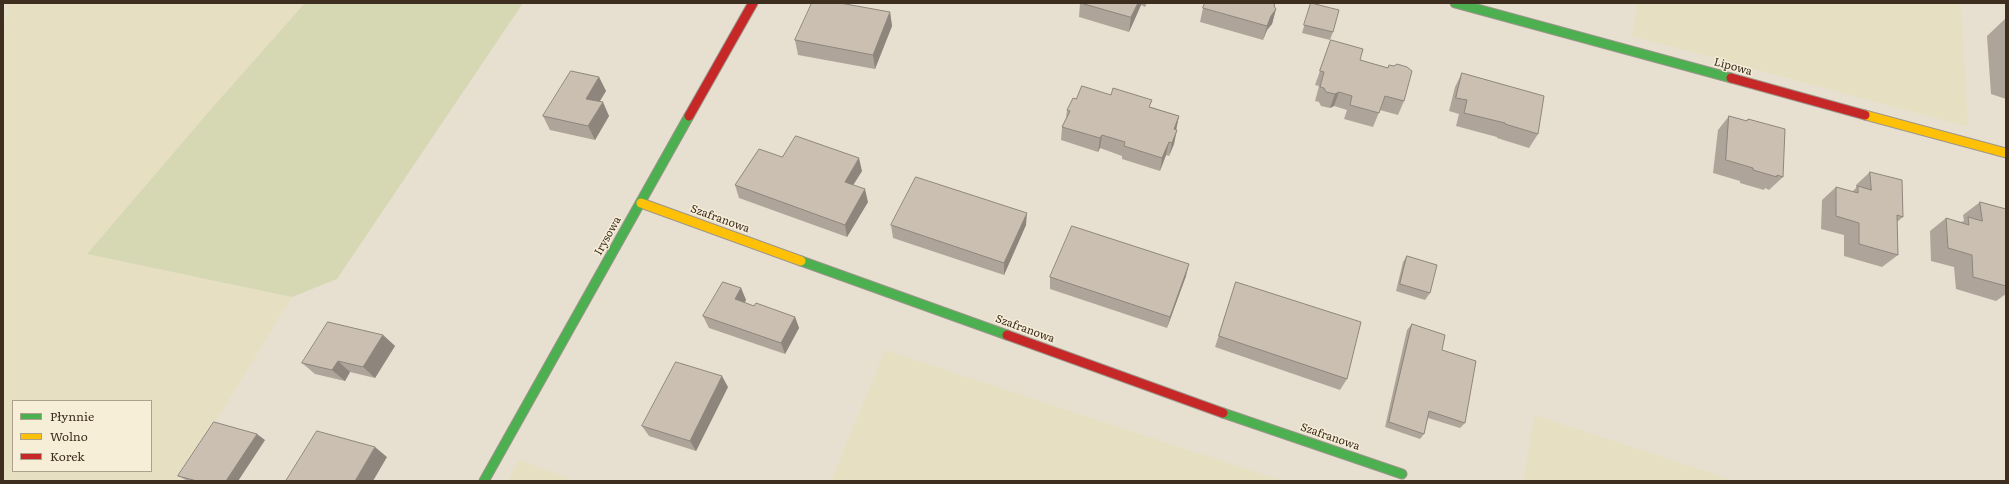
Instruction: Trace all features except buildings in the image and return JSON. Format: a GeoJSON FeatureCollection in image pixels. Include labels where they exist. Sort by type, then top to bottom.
{"type":"FeatureCollection","features":[{"type":"Feature","properties":{"kind":"street","name":"Irysowa"},"geometry":{"type":"LineString","coordinates":[[484,481],[753,3]]}},
{"type":"Feature","properties":{"kind":"street","name":"Lipowa"},"geometry":{"type":"LineString","coordinates":[[1455,3],[2006,153]]}},
{"type":"Feature","properties":{"kind":"street","name":"Szafranowa"},"geometry":{"type":"LineString","coordinates":[[641,203],[1221,412],[1402,474]]}},
{"type":"Feature","properties":{"kind":"shaded area"},"geometry":{"type":"Polygon","coordinates":[[[9,3],[305,3],[212,108],[87,254],[292,297],[179,481],[3,481],[3,33],[9,3]]]}},
{"type":"Feature","properties":{"kind":"shaded area"},"geometry":{"type":"Polygon","coordinates":[[[1637,3],[1961,3],[1968,127],[1632,36],[1637,3]]]}},
{"type":"Feature","properties":{"kind":"shaded area"},"geometry":{"type":"Polygon","coordinates":[[[885,350],[1283,481],[831,481],[885,350]]]}},
{"type":"Feature","properties":{"kind":"shaded area"},"geometry":{"type":"Polygon","coordinates":[[[1534,415],[1735,481],[1523,481],[1534,415]]]}},
{"type":"Feature","properties":{"kind":"shaded area"},"geometry":{"type":"Polygon","coordinates":[[[519,460],[576,481],[508,481],[519,460]]]}},
{"type":"Feature","properties":{"kind":"green space"},"geometry":{"type":"Polygon","coordinates":[[[305,3],[523,3],[337,279],[292,297],[87,254],[212,108],[305,3]]]}},
{"type":"Feature","properties":{"kind":"traffic: fast"},"geometry":{"type":"LineString","coordinates":[[1455,3],[1731,78]]}},
{"type":"Feature","properties":{"kind":"traffic: fast"},"geometry":{"type":"LineString","coordinates":[[484,481],[689,116]]}},
{"type":"Feature","properties":{"kind":"traffic: fast"},"geometry":{"type":"LineString","coordinates":[[801,261],[1007,335]]}},
{"type":"Feature","properties":{"kind":"traffic: fast"},"geometry":{"type":"LineString","coordinates":[[1223,413],[1402,474]]}},
{"type":"Feature","properties":{"kind":"traffic: slow"},"geometry":{"type":"LineString","coordinates":[[1865,115],[2006,153]]}},
{"type":"Feature","properties":{"kind":"traffic: slow"},"geometry":{"type":"LineString","coordinates":[[641,203],[801,261]]}},
{"type":"Feature","properties":{"kind":"traffic: jam"},"geometry":{"type":"LineString","coordinates":[[689,116],[753,3]]}},
{"type":"Feature","properties":{"kind":"traffic: jam"},"geometry":{"type":"LineString","coordinates":[[1731,78],[1865,115]]}},
{"type":"Feature","properties":{"kind":"traffic: jam"},"geometry":{"type":"LineString","coordinates":[[1007,335],[1223,413]]}}]}
